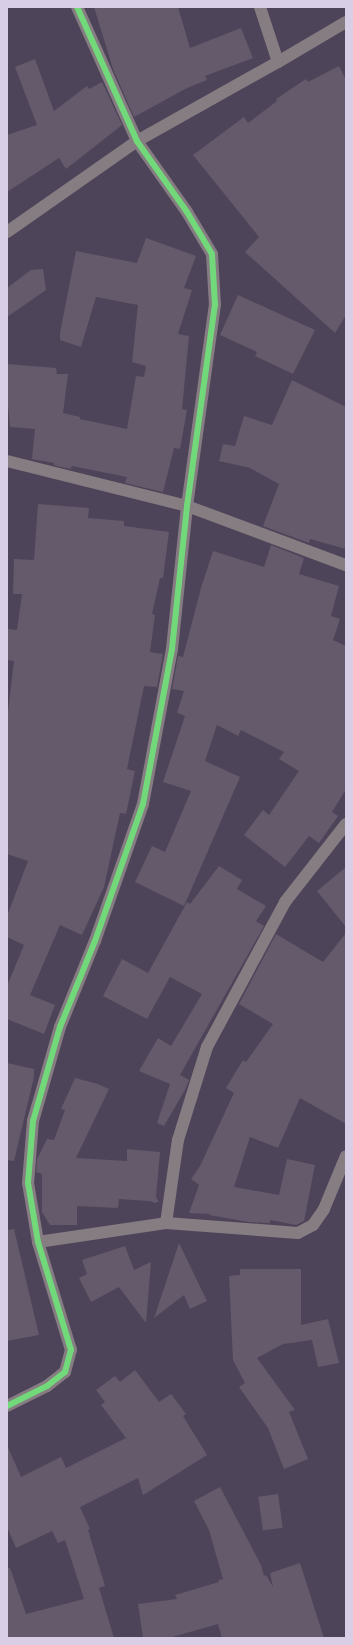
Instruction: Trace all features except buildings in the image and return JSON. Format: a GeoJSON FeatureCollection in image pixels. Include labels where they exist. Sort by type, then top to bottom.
{"type":"FeatureCollection","features":[{"type":"Feature","properties":{"kind":"street"},"geometry":{"type":"LineString","coordinates":[[7,1406],[47,1386],[65,1372],[71,1350],[38,1242],[28,1183],[33,1121],[60,1027],[95,941],[143,804],[172,649],[187,506],[215,305],[212,254],[187,212],[137,141],[77,7]]}},
{"type":"Feature","properties":{"kind":"street"},"geometry":{"type":"LineString","coordinates":[[260,7],[278,62]]}},
{"type":"Feature","properties":{"kind":"street"},"geometry":{"type":"LineString","coordinates":[[7,232],[137,141],[346,22]]}},
{"type":"Feature","properties":{"kind":"street"},"geometry":{"type":"LineString","coordinates":[[7,461],[187,506],[346,565]]}},
{"type":"Feature","properties":{"kind":"street"},"geometry":{"type":"LineString","coordinates":[[166,1223],[178,1140],[208,1047],[285,902],[346,824]]}},
{"type":"Feature","properties":{"kind":"street"},"geometry":{"type":"LineString","coordinates":[[38,1242],[166,1223],[298,1233],[313,1225],[324,1209],[346,1156]]}},
{"type":"Feature","properties":{"kind":"cycle path"},"geometry":{"type":"LineString","coordinates":[[7,1406],[47,1386],[65,1372],[71,1350],[38,1242],[28,1183],[33,1121],[60,1027],[95,941],[143,804],[172,649],[187,506],[215,305],[212,254],[187,212],[137,141],[77,7]]}}]}
